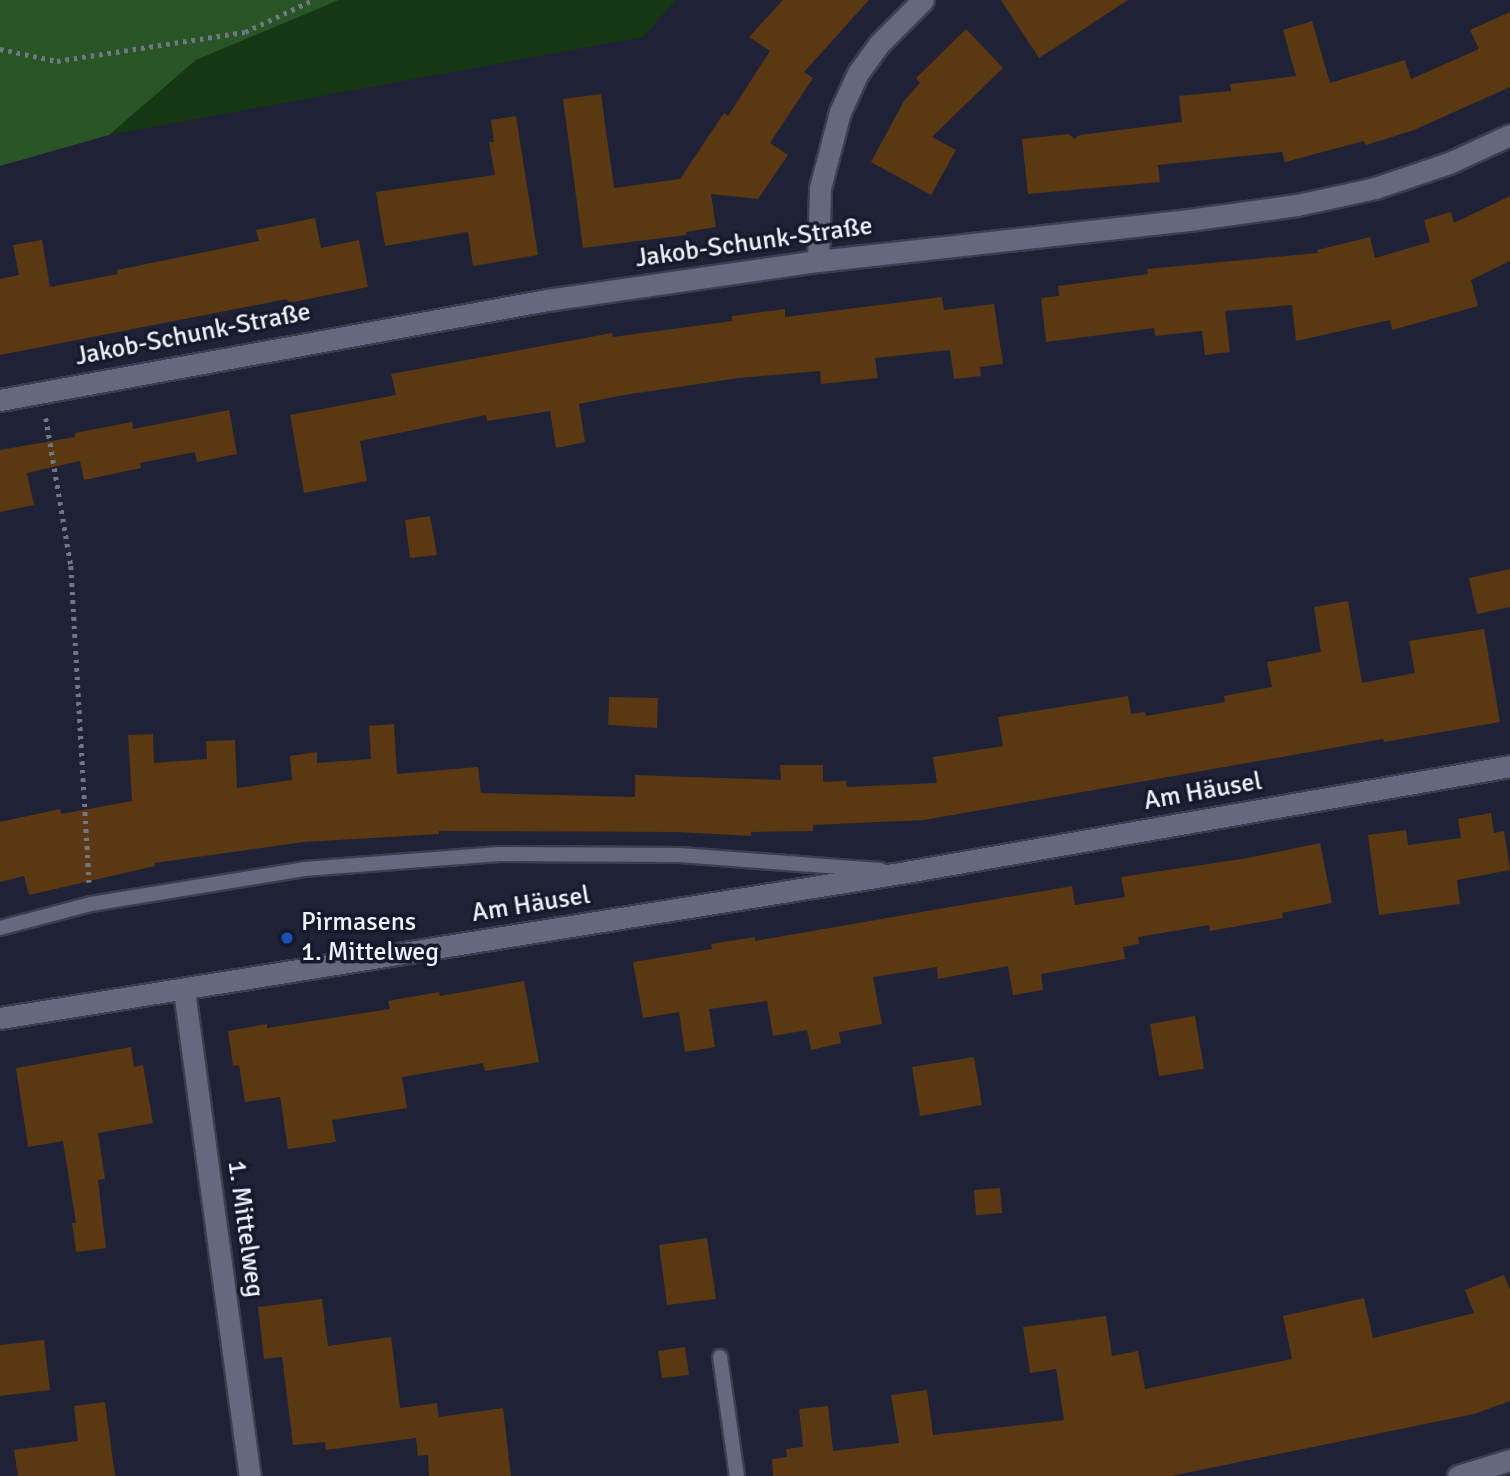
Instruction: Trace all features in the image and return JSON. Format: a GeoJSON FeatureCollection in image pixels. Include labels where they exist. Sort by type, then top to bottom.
{"type":"FeatureCollection","features":[{"type":"Feature","properties":{"kind":"street"},"geometry":{"type":"LineString","coordinates":[[818,261],[820,188],[840,112],[858,73],[879,44],[923,0]]}},
{"type":"Feature","properties":{"kind":"street","name":"Jakob-Schunk-Straße"},"geometry":{"type":"LineString","coordinates":[[0,401],[547,300],[818,261],[1196,219],[1297,205],[1375,188],[1450,163],[1510,135]]}},
{"type":"Feature","properties":{"kind":"street","name":"Am Häusel"},"geometry":{"type":"LineString","coordinates":[[0,1018],[906,872],[1510,766]]}},
{"type":"Feature","properties":{"kind":"street","name":"1. Mittelweg"},"geometry":{"type":"LineString","coordinates":[[184,990],[250,1476]]}},
{"type":"Feature","properties":{"kind":"street"},"geometry":{"type":"LineString","coordinates":[[1458,1476],[1510,1460]]}},
{"type":"Feature","properties":{"kind":"lane","name":"Am Häusel"},"geometry":{"type":"LineString","coordinates":[[0,928],[91,904],[304,869],[499,854],[680,855],[906,872]]}},
{"type":"Feature","properties":{"kind":"lane"},"geometry":{"type":"LineString","coordinates":[[720,1357],[737,1476]]}},
{"type":"Feature","properties":{"kind":"path"},"geometry":{"type":"LineString","coordinates":[[0,49],[57,61],[245,32],[313,0]]}},
{"type":"Feature","properties":{"kind":"path"},"geometry":{"type":"LineString","coordinates":[[42,393],[71,566],[81,781],[91,904]]}},
{"type":"Feature","properties":{"kind":"green space"},"geometry":{"type":"Polygon","coordinates":[[[0,0],[339,0],[196,60],[109,135],[0,166],[0,0]]]}},
{"type":"Feature","properties":{"kind":"green space"},"geometry":{"type":"Polygon","coordinates":[[[339,0],[676,0],[643,37],[109,135],[196,60],[339,0]]]}},
{"type":"Feature","properties":{"kind":"building"},"geometry":{"type":"Polygon","coordinates":[[[783,0],[869,0],[804,72],[813,78],[770,143],[788,155],[758,199],[711,194],[716,227],[686,232],[686,235],[583,248],[563,99],[601,94],[614,188],[680,179],[724,113],[728,116],[770,51],[749,37],[783,0]]]}},
{"type":"Feature","properties":{"kind":"building"},"geometry":{"type":"Polygon","coordinates":[[[1001,0],[1128,0],[1039,58],[1001,0]]]}},
{"type":"Feature","properties":{"kind":"building"},"geometry":{"type":"Polygon","coordinates":[[[1510,12],[1510,87],[1414,130],[1366,145],[1364,141],[1285,162],[1282,152],[1158,165],[1160,182],[1028,194],[1022,139],[1069,134],[1074,139],[1080,135],[1182,122],[1179,96],[1231,91],[1230,84],[1296,76],[1283,30],[1312,21],[1330,83],[1405,60],[1411,79],[1479,49],[1470,30],[1510,12]]]}},
{"type":"Feature","properties":{"kind":"building"},"geometry":{"type":"Polygon","coordinates":[[[966,29],[1003,68],[932,137],[956,150],[931,195],[871,162],[904,101],[920,83],[916,78],[966,29]]]}},
{"type":"Feature","properties":{"kind":"building"},"geometry":{"type":"Polygon","coordinates":[[[516,116],[538,255],[473,266],[468,232],[385,246],[376,192],[495,175],[489,142],[494,142],[491,120],[516,116]]]}},
{"type":"Feature","properties":{"kind":"building"},"geometry":{"type":"Polygon","coordinates":[[[1510,196],[1510,261],[1471,280],[1478,306],[1392,330],[1390,320],[1296,341],[1292,305],[1225,311],[1230,352],[1205,355],[1202,331],[1155,336],[1154,328],[1046,342],[1041,298],[1059,296],[1058,286],[1148,274],[1147,269],[1318,253],[1317,250],[1370,237],[1375,258],[1430,242],[1424,220],[1451,212],[1454,223],[1510,196]]]}},
{"type":"Feature","properties":{"kind":"building"},"geometry":{"type":"Polygon","coordinates":[[[315,218],[321,248],[359,240],[368,287],[288,303],[287,299],[0,355],[0,279],[19,275],[13,245],[42,240],[50,287],[118,274],[117,270],[259,241],[256,230],[315,218]]]}},
{"type":"Feature","properties":{"kind":"building"},"geometry":{"type":"Polygon","coordinates":[[[942,297],[944,310],[994,304],[1003,364],[980,367],[981,376],[954,379],[950,350],[875,358],[878,378],[821,384],[820,371],[739,378],[624,395],[579,404],[585,442],[556,448],[550,411],[487,421],[486,415],[360,441],[367,481],[304,493],[290,415],[396,395],[391,374],[612,333],[613,337],[732,321],[732,316],[785,309],[785,317],[942,297]]]}},
{"type":"Feature","properties":{"kind":"building"},"geometry":{"type":"Polygon","coordinates":[[[229,410],[237,454],[197,462],[195,452],[140,463],[141,468],[84,480],[80,461],[27,473],[34,505],[0,512],[0,450],[75,437],[75,433],[132,422],[133,429],[229,410]]]}},
{"type":"Feature","properties":{"kind":"building"},"geometry":{"type":"Polygon","coordinates":[[[430,516],[437,555],[410,558],[405,520],[430,516]]]}},
{"type":"Feature","properties":{"kind":"building"},"geometry":{"type":"Polygon","coordinates":[[[1510,569],[1510,607],[1477,614],[1469,578],[1510,569]]]}},
{"type":"Feature","properties":{"kind":"building"},"geometry":{"type":"Polygon","coordinates":[[[1348,601],[1362,683],[1415,673],[1409,641],[1484,629],[1500,722],[1384,742],[1383,739],[924,820],[813,825],[813,831],[751,832],[751,836],[677,832],[439,831],[439,834],[304,842],[154,863],[155,866],[29,895],[24,876],[0,882],[0,822],[60,809],[61,814],[132,801],[128,735],[153,734],[154,763],[207,759],[206,741],[235,740],[237,788],[292,780],[290,756],[317,752],[317,763],[371,759],[369,726],[394,724],[397,774],[478,767],[481,793],[635,797],[635,775],[781,780],[780,765],[823,765],[823,782],[846,781],[847,787],[937,783],[933,757],[1003,746],[998,717],[1128,696],[1131,714],[1145,712],[1146,716],[1225,702],[1224,696],[1272,687],[1267,662],[1321,652],[1314,607],[1348,601]]]}},
{"type":"Feature","properties":{"kind":"building"},"geometry":{"type":"Polygon","coordinates":[[[609,697],[658,698],[657,728],[608,725],[609,697]]]}},
{"type":"Feature","properties":{"kind":"building"},"geometry":{"type":"Polygon","coordinates":[[[1491,813],[1494,833],[1504,831],[1510,870],[1457,880],[1460,904],[1379,915],[1368,835],[1406,830],[1408,845],[1461,838],[1458,819],[1491,813]]]}},
{"type":"Feature","properties":{"kind":"building"},"geometry":{"type":"Polygon","coordinates":[[[1320,843],[1332,903],[1282,913],[1283,918],[1210,931],[1209,925],[1138,937],[1139,944],[1123,947],[1125,959],[1041,974],[1043,990],[1013,995],[1008,966],[938,979],[937,967],[873,977],[882,1024],[839,1032],[841,1043],[811,1050],[807,1030],[773,1036],[767,1001],[709,1009],[715,1047],[685,1052],[679,1012],[643,1018],[633,962],[712,949],[711,944],[755,937],[755,941],[1072,886],[1075,905],[1125,897],[1121,877],[1248,858],[1320,843]]]}},
{"type":"Feature","properties":{"kind":"building"},"geometry":{"type":"Polygon","coordinates":[[[524,981],[539,1062],[485,1071],[483,1063],[402,1077],[407,1108],[332,1120],[336,1142],[288,1149],[280,1097],[245,1102],[239,1065],[233,1066],[228,1031],[267,1024],[267,1028],[390,1009],[388,1001],[439,992],[440,996],[524,981]]]}},
{"type":"Feature","properties":{"kind":"building"},"geometry":{"type":"Polygon","coordinates":[[[1195,1016],[1204,1069],[1159,1076],[1150,1024],[1195,1016]]]}},
{"type":"Feature","properties":{"kind":"building"},"geometry":{"type":"Polygon","coordinates":[[[131,1047],[134,1067],[143,1065],[153,1123],[98,1133],[105,1179],[98,1180],[106,1248],[76,1252],[72,1223],[76,1223],[63,1141],[28,1147],[16,1068],[131,1047]]]}},
{"type":"Feature","properties":{"kind":"building"},"geometry":{"type":"Polygon","coordinates":[[[974,1057],[982,1105],[920,1116],[912,1067],[974,1057]]]}},
{"type":"Feature","properties":{"kind":"building"},"geometry":{"type":"Polygon","coordinates":[[[1000,1188],[1002,1213],[976,1215],[974,1190],[1000,1188]]]}},
{"type":"Feature","properties":{"kind":"building"},"geometry":{"type":"Polygon","coordinates":[[[707,1238],[716,1299],[667,1305],[659,1245],[707,1238]]]}},
{"type":"Feature","properties":{"kind":"building"},"geometry":{"type":"Polygon","coordinates":[[[1504,1275],[1510,1290],[1510,1401],[1474,1414],[1171,1476],[773,1476],[772,1459],[787,1457],[786,1449],[803,1447],[799,1409],[828,1406],[833,1451],[899,1443],[891,1395],[927,1390],[933,1435],[1064,1420],[1056,1369],[1030,1373],[1023,1327],[1106,1316],[1112,1356],[1138,1351],[1145,1389],[1292,1359],[1283,1316],[1364,1298],[1373,1338],[1474,1313],[1465,1290],[1504,1275]]]}},
{"type":"Feature","properties":{"kind":"building"},"geometry":{"type":"Polygon","coordinates":[[[322,1299],[328,1346],[391,1337],[400,1408],[437,1403],[439,1417],[503,1408],[511,1476],[429,1476],[428,1455],[418,1456],[416,1438],[326,1450],[325,1442],[293,1445],[282,1357],[264,1359],[258,1307],[322,1299]]]}},
{"type":"Feature","properties":{"kind":"building"},"geometry":{"type":"Polygon","coordinates":[[[44,1340],[50,1390],[0,1396],[0,1345],[44,1340]]]}},
{"type":"Feature","properties":{"kind":"building"},"geometry":{"type":"Polygon","coordinates":[[[685,1347],[689,1375],[662,1378],[658,1351],[685,1347]]]}},
{"type":"Feature","properties":{"kind":"building"},"geometry":{"type":"Polygon","coordinates":[[[105,1402],[115,1476],[18,1476],[14,1450],[78,1441],[74,1406],[105,1402]]]}},
{"type":"Feature","properties":{"kind":"place","name":"Pirmasens 1. Mittelweg"},"geometry":{"type":"Point","coordinates":[287,938]}}]}
